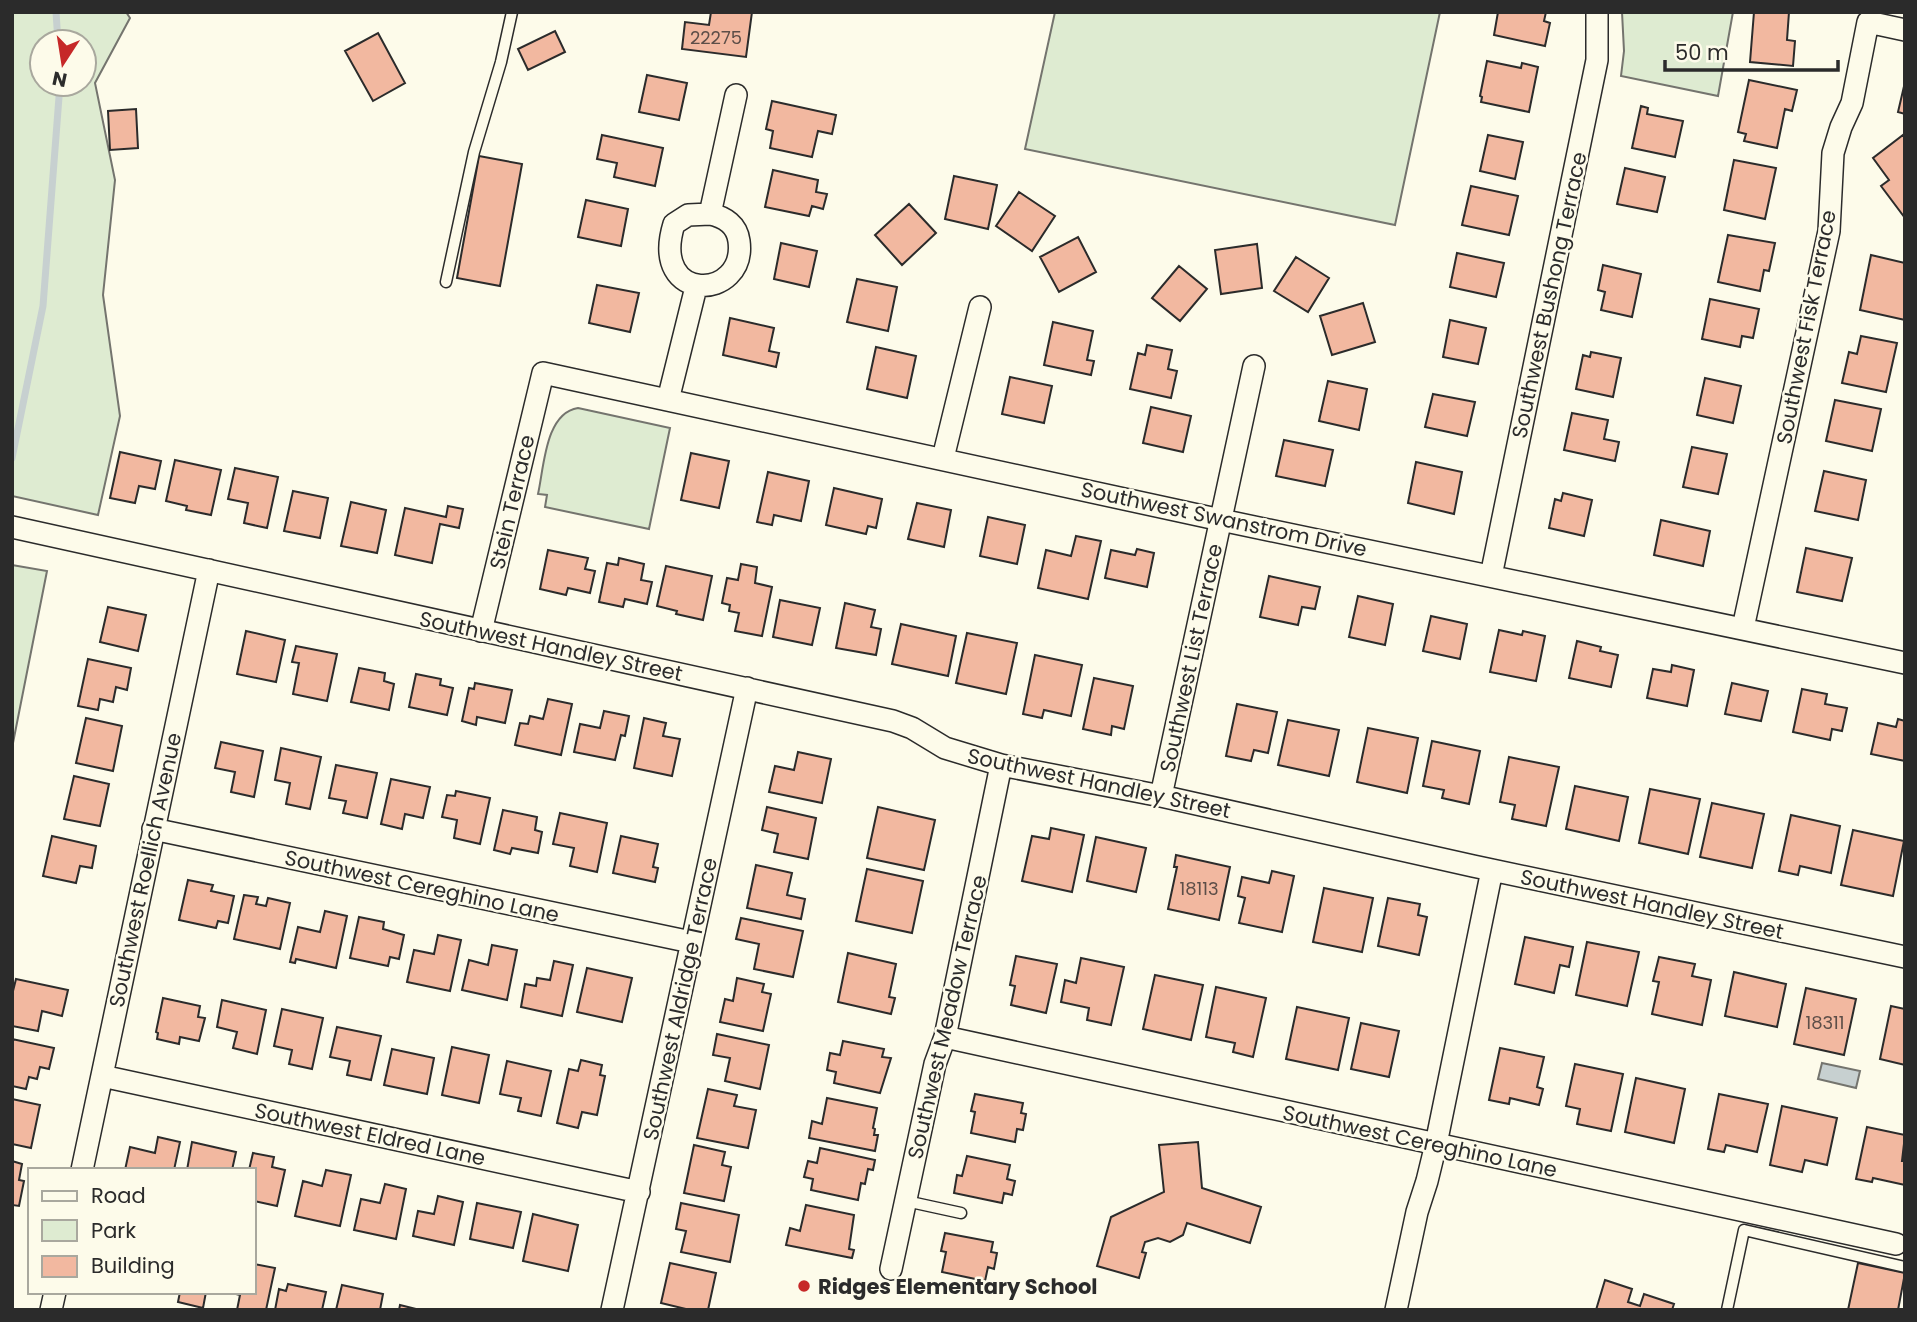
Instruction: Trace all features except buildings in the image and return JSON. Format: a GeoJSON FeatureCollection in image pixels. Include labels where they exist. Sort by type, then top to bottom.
{"type":"FeatureCollection","features":[{"type":"Feature","properties":{"kind":"street","name":"Southwest Bushong Terrace"},"geometry":{"type":"LineString","coordinates":[[1491,576],[1597,61],[1597,12]]}},
{"type":"Feature","properties":{"kind":"street","name":"Southwest Fisk Terrace"},"geometry":{"type":"LineString","coordinates":[[1743,628],[1829,231],[1833,153],[1852,103],[1868,22],[1905,30]]}},
{"type":"Feature","properties":{"kind":"street"},"geometry":{"type":"LineString","coordinates":[[710,214],[736,95]]}},
{"type":"Feature","properties":{"kind":"street"},"geometry":{"type":"LineString","coordinates":[[688,215],[722,216],[733,225],[739,235],[737,265],[727,277],[715,284],[695,287],[681,279],[673,269],[668,242],[674,223],[688,215]]}},
{"type":"Feature","properties":{"kind":"street"},"geometry":{"type":"LineString","coordinates":[[668,400],[695,287]]}},
{"type":"Feature","properties":{"kind":"street"},"geometry":{"type":"LineString","coordinates":[[943,458],[979,307]]}},
{"type":"Feature","properties":{"kind":"street","name":"Southwest List Terrace"},"geometry":{"type":"LineString","coordinates":[[1161,796],[1254,366]]}},
{"type":"Feature","properties":{"kind":"street","name":"Southwest Swanstrom Drive"},"geometry":{"type":"LineString","coordinates":[[543,373],[1221,520],[1905,663]]}},
{"type":"Feature","properties":{"kind":"street","name":"Stein Terrace"},"geometry":{"type":"LineString","coordinates":[[481,631],[543,373]]}},
{"type":"Feature","properties":{"kind":"street","name":"Southwest Handley Street"},"geometry":{"type":"LineString","coordinates":[[12,527],[893,721],[912,728],[945,748],[1001,765],[1161,796],[1492,870],[1905,957]]}},
{"type":"Feature","properties":{"kind":"street","name":"Southwest Roellich Avenue"},"geometry":{"type":"LineString","coordinates":[[82,1168],[209,570]]}},
{"type":"Feature","properties":{"kind":"street","name":"Southwest Aldridge Terrace"},"geometry":{"type":"LineString","coordinates":[[612,1310],[747,688]]}},
{"type":"Feature","properties":{"kind":"street","name":"Southwest Meadow Terrace"},"geometry":{"type":"LineString","coordinates":[[891,1269],[935,1064],[945,1037],[1001,765]]}},
{"type":"Feature","properties":{"kind":"street","name":"Southwest Cereghino Lane"},"geometry":{"type":"LineString","coordinates":[[153,830],[691,942]]}},
{"type":"Feature","properties":{"kind":"street"},"geometry":{"type":"LineString","coordinates":[[1396,1310],[1417,1212],[1436,1144],[1492,870]]}},
{"type":"Feature","properties":{"kind":"street","name":"Southwest Cereghino Lane"},"geometry":{"type":"LineString","coordinates":[[945,1037],[1896,1244]]}},
{"type":"Feature","properties":{"kind":"street","name":"Southwest Eldred Lane"},"geometry":{"type":"LineString","coordinates":[[102,1076],[639,1192]]}},
{"type":"Feature","properties":{"kind":"lane"},"geometry":{"type":"LineString","coordinates":[[446,282],[474,152],[501,62],[512,12]]}},
{"type":"Feature","properties":{"kind":"lane"},"geometry":{"type":"LineString","coordinates":[[906,1201],[961,1213]]}},
{"type":"Feature","properties":{"kind":"lane"},"geometry":{"type":"LineString","coordinates":[[1727,1310],[1744,1230],[1905,1268]]}},
{"type":"Feature","properties":{"kind":"green space"},"geometry":{"type":"Polygon","coordinates":[[[12,12],[126,12],[130,18],[98,77],[98,28],[28,28],[28,98],[98,98],[115,180],[103,295],[120,416],[98,515],[12,496],[12,12]]]}},
{"type":"Feature","properties":{"kind":"green space"},"geometry":{"type":"Polygon","coordinates":[[[1055,12],[1440,12],[1395,225],[1025,149],[1055,12]]]}},
{"type":"Feature","properties":{"kind":"green space"},"geometry":{"type":"Polygon","coordinates":[[[1622,12],[1733,12],[1718,96],[1621,76],[1624,51],[1622,12]]]}},
{"type":"Feature","properties":{"kind":"green space"},"geometry":{"type":"Polygon","coordinates":[[[578,408],[670,428],[649,529],[545,507],[547,495],[538,494],[552,431],[567,412],[578,408]]]}},
{"type":"Feature","properties":{"kind":"green space"},"geometry":{"type":"Polygon","coordinates":[[[12,565],[47,571],[12,748],[12,565]]]}},
{"type":"Feature","properties":{"kind":"shaded area"},"geometry":{"type":"Polygon","coordinates":[[[1822,1063],[1860,1071],[1856,1088],[1818,1079],[1822,1063]]]}},
{"type":"Feature","properties":{"kind":"waterway"},"geometry":{"type":"LineString","coordinates":[[56,12],[57,28]]}},
{"type":"Feature","properties":{"kind":"waterway"},"geometry":{"type":"LineString","coordinates":[[12,458],[43,306],[59,98]]}},
{"type":"Feature","properties":{"kind":"place","name":"Ridges Elementary School"},"geometry":{"type":"Point","coordinates":[804,1286]}}]}
